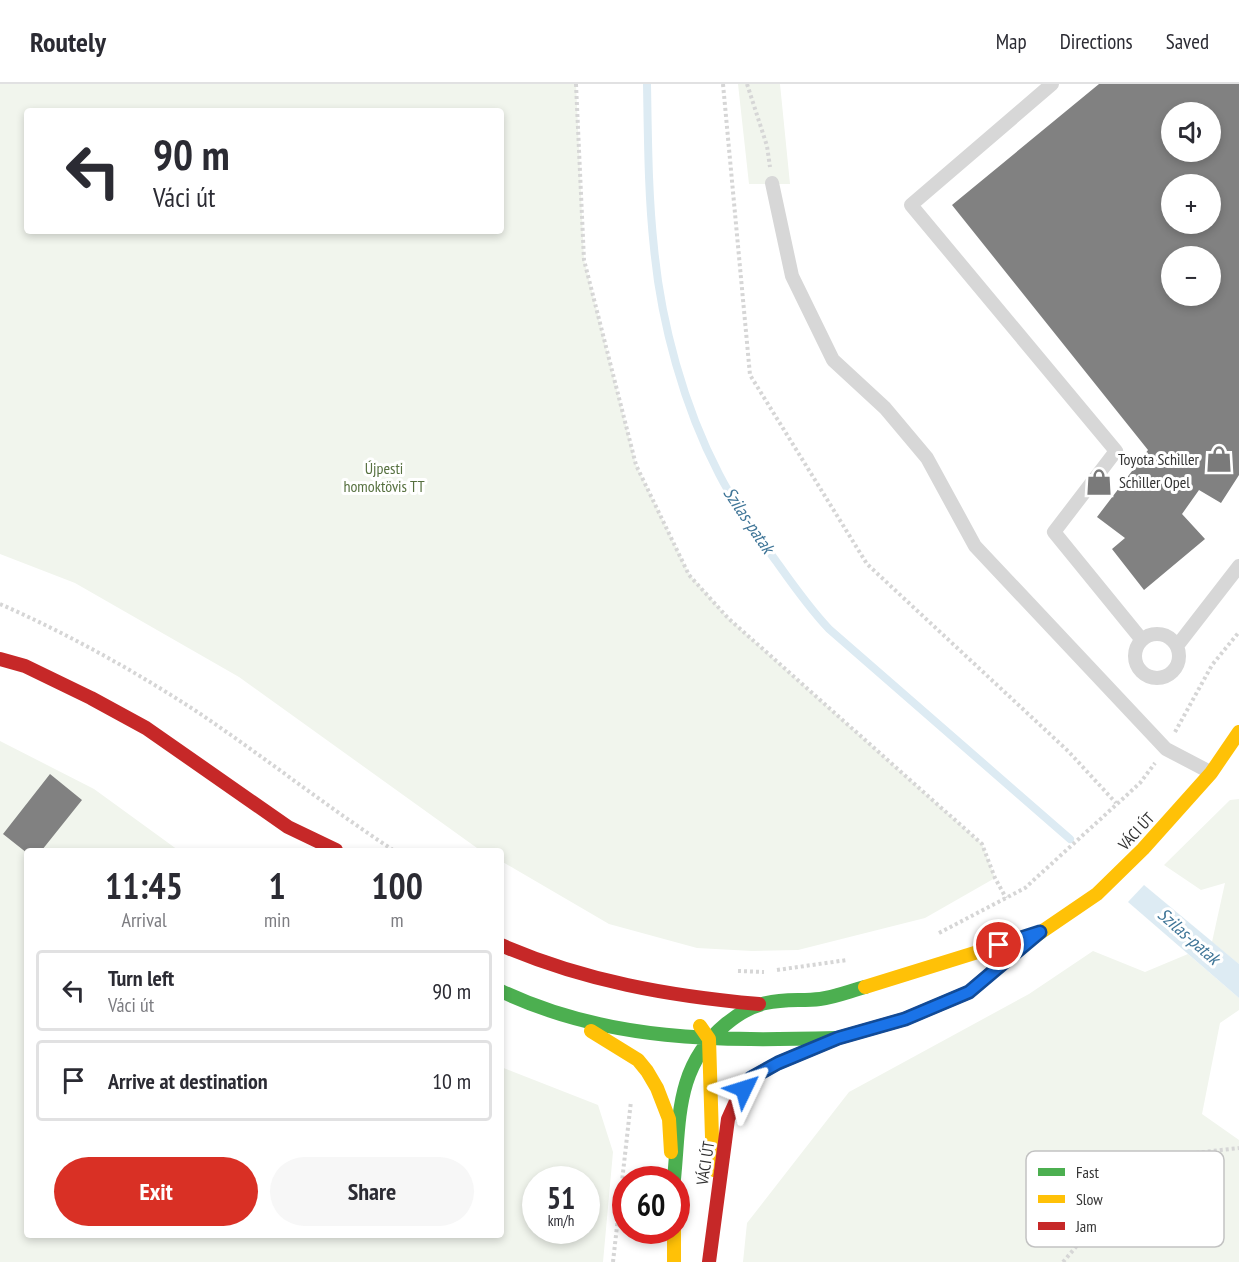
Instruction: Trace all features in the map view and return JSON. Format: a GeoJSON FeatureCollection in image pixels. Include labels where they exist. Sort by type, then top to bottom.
{"type":"FeatureCollection","features":[{"type":"Feature","properties":{"kind":"main road"},"geometry":{"type":"LineString","coordinates":[[0,659],[25,666],[92,698],[146,728],[288,827],[332,848]]}},
{"type":"Feature","properties":{"kind":"main road","name":"VÁCI ÚT"},"geometry":{"type":"LineString","coordinates":[[709,1262],[728,1119],[737,1099],[751,1078],[778,1063],[838,1038],[905,1019],[969,992],[1040,932],[1096,894],[1143,849],[1211,773],[1239,732]]}},
{"type":"Feature","properties":{"kind":"main road"},"geometry":{"type":"LineString","coordinates":[[288,827],[309,848]]}},
{"type":"Feature","properties":{"kind":"main road","name":"VÁCI ÚT"},"geometry":{"type":"LineString","coordinates":[[676,1166],[684,1093],[692,1064],[709,1039],[727,1022],[759,1004],[826,998],[888,981],[1040,932]]}},
{"type":"Feature","properties":{"kind":"main road"},"geometry":{"type":"LineString","coordinates":[[504,946],[587,976],[670,994],[759,1004]]}},
{"type":"Feature","properties":{"kind":"main road"},"geometry":{"type":"LineString","coordinates":[[504,992],[572,1019],[638,1060],[657,1088],[669,1119],[673,1166]]}},
{"type":"Feature","properties":{"kind":"main road"},"geometry":{"type":"LineString","coordinates":[[670,994],[690,1014],[709,1039],[708,1083],[716,1198]]}},
{"type":"Feature","properties":{"kind":"main road"},"geometry":{"type":"LineString","coordinates":[[572,1019],[664,1037],[762,1041],[838,1038]]}},
{"type":"Feature","properties":{"kind":"main road"},"geometry":{"type":"LineString","coordinates":[[674,1244],[674,1262]]}},
{"type":"Feature","properties":{"kind":"lane"},"geometry":{"type":"LineString","coordinates":[[1052,84],[911,205],[1116,451],[1054,532],[1142,640]]}},
{"type":"Feature","properties":{"kind":"lane"},"geometry":{"type":"LineString","coordinates":[[772,183],[792,276],[833,360],[885,408],[927,458],[975,546],[1166,749],[1211,773]]}},
{"type":"Feature","properties":{"kind":"lane"},"geometry":{"type":"LineString","coordinates":[[1177,646],[1239,566]]}},
{"type":"Feature","properties":{"kind":"lane"},"geometry":{"type":"LineString","coordinates":[[1161,634],[1167,636],[1177,646],[1179,660],[1177,667],[1165,677],[1150,677],[1144,674],[1136,661],[1138,646],[1148,636],[1161,634]]}},
{"type":"Feature","properties":{"kind":"path"},"geometry":{"type":"LineString","coordinates":[[576,84],[584,260],[636,465],[689,574],[728,618],[982,844],[995,878],[1006,898]]}},
{"type":"Feature","properties":{"kind":"path"},"geometry":{"type":"LineString","coordinates":[[723,84],[750,375],[867,564],[1068,751],[1116,803]]}},
{"type":"Feature","properties":{"kind":"path"},"geometry":{"type":"LineString","coordinates":[[747,84],[767,146],[772,183]]}},
{"type":"Feature","properties":{"kind":"path"},"geometry":{"type":"LineString","coordinates":[[0,604],[49,626],[129,669],[197,712],[390,848]]}},
{"type":"Feature","properties":{"kind":"path"},"geometry":{"type":"LineString","coordinates":[[932,936],[1025,888],[1140,783],[1166,749],[1212,665],[1239,632]]}},
{"type":"Feature","properties":{"kind":"path"},"geometry":{"type":"LineString","coordinates":[[730,970],[764,972],[855,959]]}},
{"type":"Feature","properties":{"kind":"path"},"geometry":{"type":"LineString","coordinates":[[1212,1151],[1239,1148]]}},
{"type":"Feature","properties":{"kind":"path"},"geometry":{"type":"LineString","coordinates":[[1063,1262],[1075,1247]]}},
{"type":"Feature","properties":{"kind":"green space","name":"Újpesti homoktövis TT"},"geometry":{"type":"Polygon","coordinates":[[[0,84],[576,84],[584,260],[636,465],[689,574],[728,618],[982,844],[995,878],[925,918],[798,950],[752,951],[697,948],[609,924],[504,863],[504,848],[477,848],[239,677],[75,583],[0,554],[0,84]]]}},
{"type":"Feature","properties":{"kind":"green space"},"geometry":{"type":"Polygon","coordinates":[[[738,84],[780,84],[790,184],[749,184],[738,84]]]}},
{"type":"Feature","properties":{"kind":"green space"},"geometry":{"type":"Polygon","coordinates":[[[0,741],[94,789],[175,848],[24,848],[24,1238],[504,1238],[504,1068],[598,1105],[613,1152],[603,1262],[0,1262],[0,741]]]}},
{"type":"Feature","properties":{"kind":"green space"},"geometry":{"type":"Polygon","coordinates":[[[1239,799],[1239,964],[1212,942],[1225,883],[1201,890],[1164,865],[1230,800],[1239,799]]]}},
{"type":"Feature","properties":{"kind":"green space"},"geometry":{"type":"Polygon","coordinates":[[[1093,951],[1145,972],[1188,954],[1239,998],[1239,1010],[1220,1023],[1202,1114],[1239,1140],[1239,1262],[743,1262],[747,1223],[849,1092],[1029,994],[1093,951]]]}},
{"type":"Feature","properties":{"kind":"water"},"geometry":{"type":"Polygon","coordinates":[[[1144,885],[1239,964],[1239,998],[1128,902],[1144,885]]]}},
{"type":"Feature","properties":{"kind":"building"},"geometry":{"type":"Polygon","coordinates":[[[1099,84],[1239,84],[1239,475],[1221,503],[1199,490],[1182,514],[1205,539],[1144,590],[1112,549],[1125,538],[1097,517],[1148,450],[952,205],[1099,84]]]}},
{"type":"Feature","properties":{"kind":"building"},"geometry":{"type":"Polygon","coordinates":[[[50,774],[82,800],[44,848],[24,848],[24,851],[3,834],[50,774]]]}},
{"type":"Feature","properties":{"kind":"waterway","name":"Szilas-patak"},"geometry":{"type":"LineString","coordinates":[[647,84],[651,207],[662,306],[685,393],[706,448],[725,485],[760,540],[801,596],[829,629],[1070,839]]}},
{"type":"Feature","properties":{"kind":"traffic: fast"},"geometry":{"type":"LineString","coordinates":[[675,1166],[683,1095],[697,1058],[709,1040],[735,1017],[760,1004],[826,998],[865,987]]}},
{"type":"Feature","properties":{"kind":"traffic: fast"},"geometry":{"type":"LineString","coordinates":[[504,992],[541,1008],[582,1020],[666,1035],[751,1039],[837,1038]]}},
{"type":"Feature","properties":{"kind":"traffic: slow"},"geometry":{"type":"LineString","coordinates":[[1031,939],[1097,894],[1143,849],[1211,773],[1239,732]]}},
{"type":"Feature","properties":{"kind":"traffic: slow"},"geometry":{"type":"LineString","coordinates":[[865,987],[1026,937]]}},
{"type":"Feature","properties":{"kind":"traffic: slow"},"geometry":{"type":"LineString","coordinates":[[700,1026],[709,1039],[713,1170]]}},
{"type":"Feature","properties":{"kind":"traffic: slow"},"geometry":{"type":"LineString","coordinates":[[591,1031],[638,1060],[647,1071],[657,1088],[669,1119],[671,1152]]}},
{"type":"Feature","properties":{"kind":"traffic: slow"},"geometry":{"type":"LineString","coordinates":[[674,1244],[674,1262]]}},
{"type":"Feature","properties":{"kind":"traffic: jam"},"geometry":{"type":"LineString","coordinates":[[0,659],[25,666],[146,728],[288,827],[332,848]]}},
{"type":"Feature","properties":{"kind":"traffic: jam"},"geometry":{"type":"LineString","coordinates":[[709,1262],[728,1119],[737,1099],[751,1078],[778,1063],[838,1038],[905,1019],[969,992],[1031,939]]}},
{"type":"Feature","properties":{"kind":"traffic: jam"},"geometry":{"type":"LineString","coordinates":[[504,946],[532,958],[627,985],[759,1004]]}},
{"type":"Feature","properties":{"kind":"place","name":"Toyota Schiller"},"geometry":{"type":"Point","coordinates":[1219,459]}},
{"type":"Feature","properties":{"kind":"place","name":"Schiller Opel"},"geometry":{"type":"Point","coordinates":[1099,482]}},
{"type":"Feature","properties":{"kind":"route"},"geometry":{"type":"LineString","coordinates":[[744,1089],[751,1078],[778,1063],[838,1038],[905,1019],[969,992],[1040,932],[999,945]]}}]}
